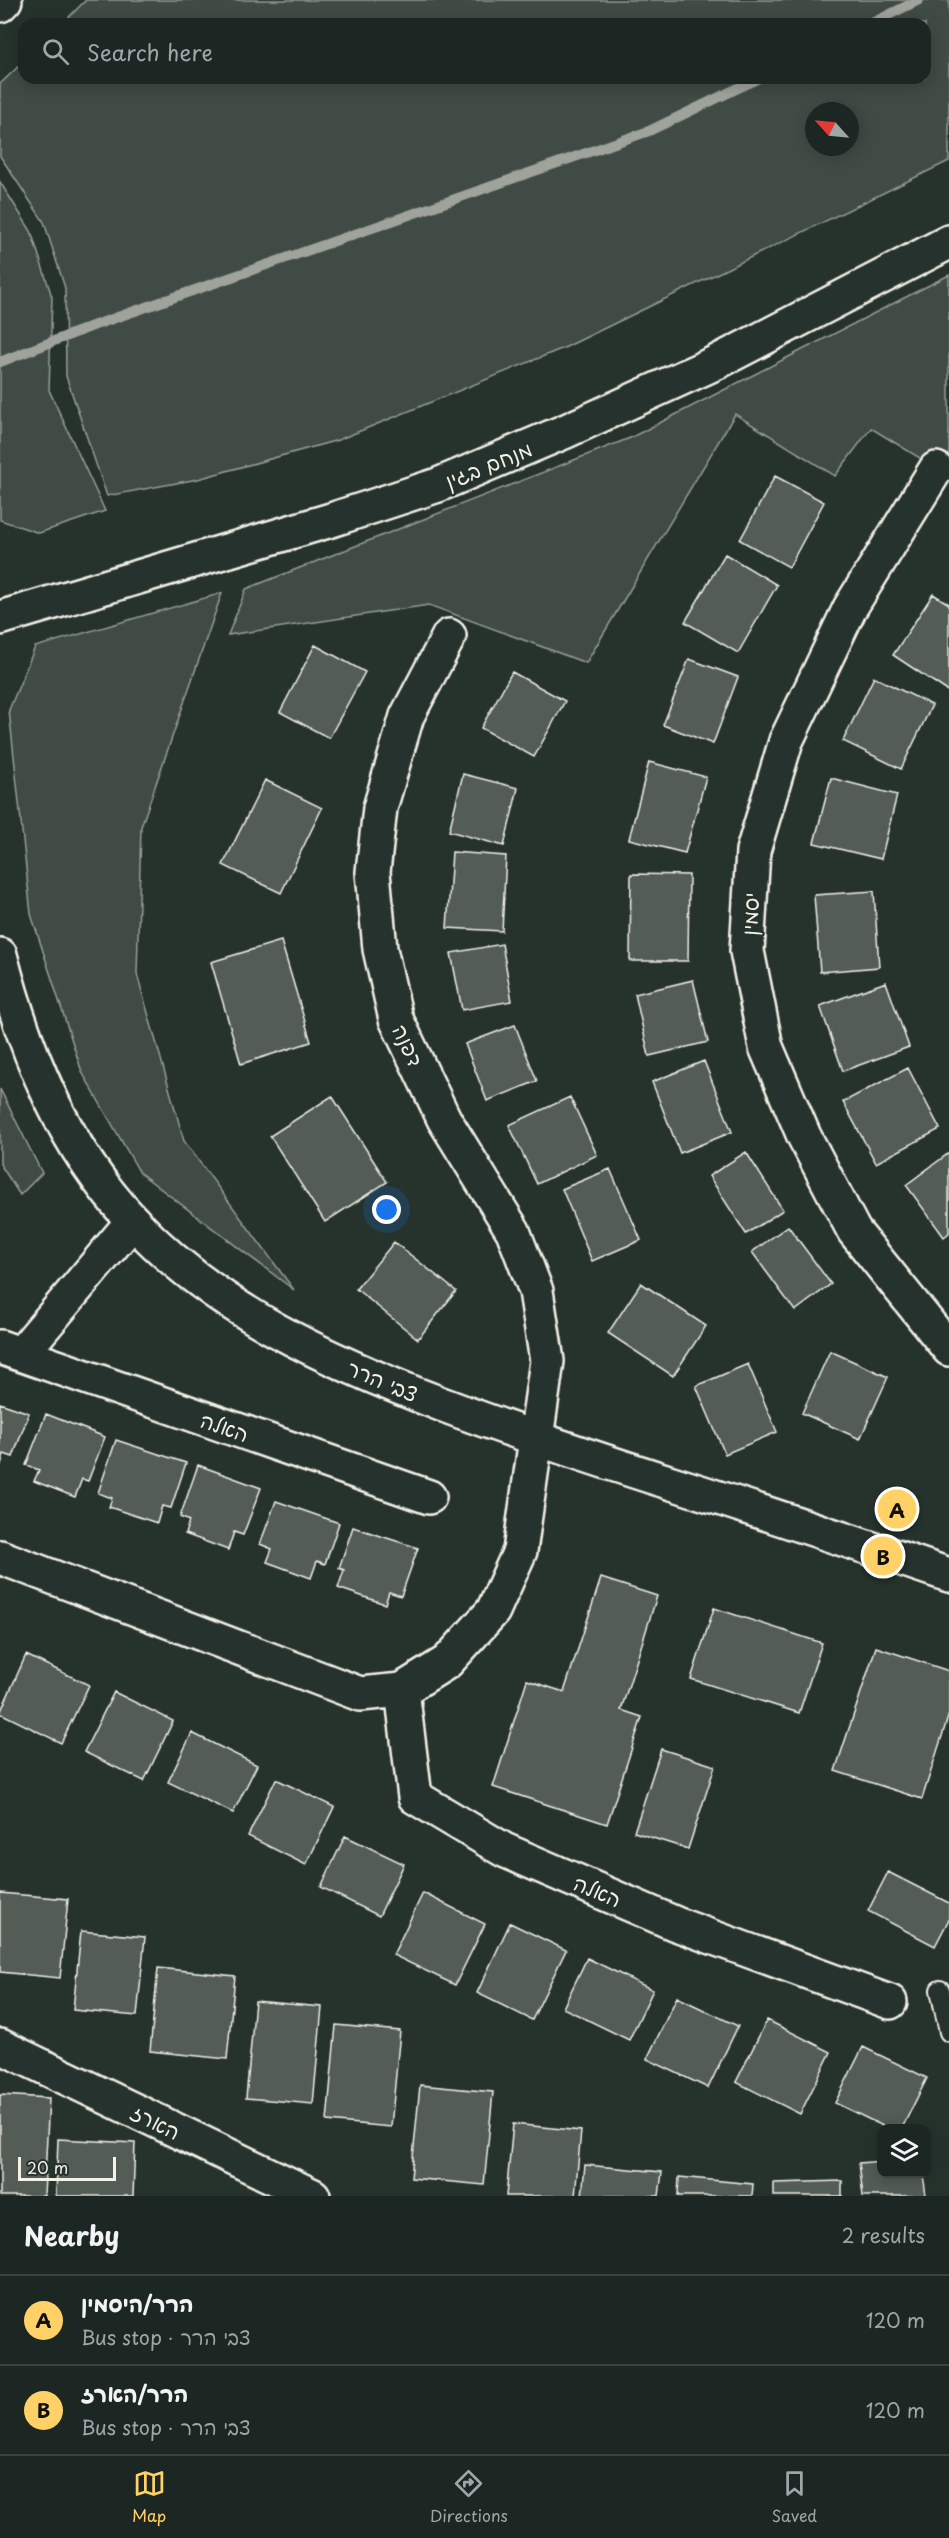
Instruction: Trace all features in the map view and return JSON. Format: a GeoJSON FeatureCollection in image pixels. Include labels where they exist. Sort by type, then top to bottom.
{"type":"FeatureCollection","features":[{"type":"Feature","properties":{"kind":"street"},"geometry":{"type":"LineString","coordinates":[[0,5],[5,0]]}},
{"type":"Feature","properties":{"kind":"street","name":"מנחם בגין"},"geometry":{"type":"LineString","coordinates":[[0,618],[331,520],[438,484],[566,432],[717,363],[949,242]]}},
{"type":"Feature","properties":{"kind":"street","name":"יסמין"},"geometry":{"type":"LineString","coordinates":[[936,469],[850,608],[786,741],[753,851],[747,951],[766,1047],[804,1136],[854,1230],[949,1349]]}},
{"type":"Feature","properties":{"kind":"street","name":"דפנה"},"geometry":{"type":"LineString","coordinates":[[449,636],[407,716],[380,808],[373,872],[380,948],[396,1018],[444,1119],[513,1231],[536,1291],[547,1361],[535,1440]]}},
{"type":"Feature","properties":{"kind":"street","name":"צבי הרר"},"geometry":{"type":"LineString","coordinates":[[0,955],[11,1000],[32,1060],[76,1148],[133,1221],[190,1273],[278,1334],[372,1377],[535,1440],[750,1508],[949,1575]]}},
{"type":"Feature","properties":{"kind":"street","name":"האלה"},"geometry":{"type":"LineString","coordinates":[[133,1221],[10,1351],[429,1497]]}},
{"type":"Feature","properties":{"kind":"street"},"geometry":{"type":"LineString","coordinates":[[0,1557],[360,1694],[402,1690],[447,1662],[493,1611],[520,1551],[535,1440]]}},
{"type":"Feature","properties":{"kind":"street","name":"האלה"},"geometry":{"type":"LineString","coordinates":[[402,1690],[415,1797],[514,1854],[676,1924],[891,2002]]}},
{"type":"Feature","properties":{"kind":"street","name":"הארז"},"geometry":{"type":"LineString","coordinates":[[0,2046],[313,2196]]}},
{"type":"Feature","properties":{"kind":"lane"},"geometry":{"type":"LineString","coordinates":[[940,1990],[949,2032]]}},
{"type":"Feature","properties":{"kind":"shaded area"},"geometry":{"type":"Polygon","coordinates":[[[86,0],[949,0],[949,161],[566,347],[338,440],[198,479],[107,496],[66,376],[65,288],[44,222],[0,156],[0,84],[18,67],[18,84],[931,84],[931,18],[68,18],[86,0]]]}},
{"type":"Feature","properties":{"kind":"shaded area"},"geometry":{"type":"Polygon","coordinates":[[[0,182],[31,231],[52,297],[49,390],[105,511],[39,533],[0,520],[0,182]]]}},
{"type":"Feature","properties":{"kind":"shaded area"},"geometry":{"type":"Polygon","coordinates":[[[949,275],[949,476],[871,428],[835,476],[735,414],[586,663],[429,605],[228,635],[246,589],[630,438],[949,275]]]}},
{"type":"Feature","properties":{"kind":"shaded area"},"geometry":{"type":"Polygon","coordinates":[[[222,593],[141,827],[137,974],[184,1141],[294,1290],[140,1173],[82,1072],[31,914],[9,710],[35,647],[222,593]]]}},
{"type":"Feature","properties":{"kind":"shaded area"},"geometry":{"type":"Polygon","coordinates":[[[0,1089],[42,1173],[20,1195],[0,1164],[0,1089]]]}},
{"type":"Feature","properties":{"kind":"building"},"geometry":{"type":"Polygon","coordinates":[[[775,476],[824,502],[789,567],[740,540],[775,476]]]}},
{"type":"Feature","properties":{"kind":"building"},"geometry":{"type":"Polygon","coordinates":[[[725,554],[777,585],[738,653],[685,622],[725,554]]]}},
{"type":"Feature","properties":{"kind":"building"},"geometry":{"type":"Polygon","coordinates":[[[933,594],[949,604],[949,692],[893,655],[933,594]]]}},
{"type":"Feature","properties":{"kind":"building"},"geometry":{"type":"Polygon","coordinates":[[[315,645],[365,672],[329,738],[280,712],[315,645]]]}},
{"type":"Feature","properties":{"kind":"building"},"geometry":{"type":"Polygon","coordinates":[[[689,659],[738,677],[713,744],[663,725],[689,659]]]}},
{"type":"Feature","properties":{"kind":"building"},"geometry":{"type":"Polygon","coordinates":[[[512,672],[565,701],[534,757],[481,728],[512,672]]]}},
{"type":"Feature","properties":{"kind":"building"},"geometry":{"type":"Polygon","coordinates":[[[874,677],[932,705],[901,769],[843,741],[874,677]]]}},
{"type":"Feature","properties":{"kind":"building"},"geometry":{"type":"Polygon","coordinates":[[[649,762],[706,777],[685,853],[629,839],[649,762]]]}},
{"type":"Feature","properties":{"kind":"building"},"geometry":{"type":"Polygon","coordinates":[[[463,774],[518,788],[504,846],[449,831],[463,774]]]}},
{"type":"Feature","properties":{"kind":"building"},"geometry":{"type":"Polygon","coordinates":[[[831,778],[897,795],[881,859],[814,843],[831,778]]]}},
{"type":"Feature","properties":{"kind":"building"},"geometry":{"type":"Polygon","coordinates":[[[265,780],[322,808],[281,893],[223,865],[265,780]]]}},
{"type":"Feature","properties":{"kind":"building"},"geometry":{"type":"Polygon","coordinates":[[[452,852],[506,856],[502,931],[447,928],[452,852]]]}},
{"type":"Feature","properties":{"kind":"building"},"geometry":{"type":"Polygon","coordinates":[[[631,874],[689,875],[688,961],[630,961],[631,874]]]}},
{"type":"Feature","properties":{"kind":"building"},"geometry":{"type":"Polygon","coordinates":[[[874,891],[879,967],[820,972],[814,895],[874,891]]]}},
{"type":"Feature","properties":{"kind":"building"},"geometry":{"type":"Polygon","coordinates":[[[281,941],[311,1042],[241,1064],[211,962],[281,941]]]}},
{"type":"Feature","properties":{"kind":"building"},"geometry":{"type":"Polygon","coordinates":[[[502,944],[512,1001],[462,1010],[451,953],[502,944]]]}},
{"type":"Feature","properties":{"kind":"building"},"geometry":{"type":"Polygon","coordinates":[[[693,980],[708,1042],[649,1056],[635,994],[693,980]]]}},
{"type":"Feature","properties":{"kind":"building"},"geometry":{"type":"Polygon","coordinates":[[[886,982],[909,1047],[843,1071],[820,1006],[886,982]]]}},
{"type":"Feature","properties":{"kind":"building"},"geometry":{"type":"Polygon","coordinates":[[[515,1025],[537,1081],[487,1101],[465,1044],[515,1025]]]}},
{"type":"Feature","properties":{"kind":"building"},"geometry":{"type":"Polygon","coordinates":[[[704,1061],[732,1132],[680,1153],[652,1082],[704,1061]]]}},
{"type":"Feature","properties":{"kind":"building"},"geometry":{"type":"Polygon","coordinates":[[[908,1068],[940,1129],[876,1163],[843,1102],[908,1068]]]}},
{"type":"Feature","properties":{"kind":"building"},"geometry":{"type":"Polygon","coordinates":[[[332,1096],[387,1182],[325,1222],[270,1136],[332,1096]]]}},
{"type":"Feature","properties":{"kind":"building"},"geometry":{"type":"Polygon","coordinates":[[[570,1097],[597,1155],[537,1184],[509,1125],[570,1097]]]}},
{"type":"Feature","properties":{"kind":"building"},"geometry":{"type":"Polygon","coordinates":[[[746,1152],[783,1210],[746,1234],[709,1176],[746,1152]]]}},
{"type":"Feature","properties":{"kind":"building"},"geometry":{"type":"Polygon","coordinates":[[[949,1153],[949,1233],[944,1237],[906,1185],[949,1153]]]}},
{"type":"Feature","properties":{"kind":"building"},"geometry":{"type":"Polygon","coordinates":[[[610,1169],[641,1240],[592,1261],[562,1189],[610,1169]]]}},
{"type":"Feature","properties":{"kind":"building"},"geometry":{"type":"Polygon","coordinates":[[[788,1226],[831,1284],[795,1311],[752,1252],[788,1226]]]}},
{"type":"Feature","properties":{"kind":"building"},"geometry":{"type":"Polygon","coordinates":[[[394,1242],[456,1291],[418,1339],[356,1289],[394,1242]]]}},
{"type":"Feature","properties":{"kind":"building"},"geometry":{"type":"Polygon","coordinates":[[[641,1283],[706,1326],[673,1376],[608,1333],[641,1283]]]}},
{"type":"Feature","properties":{"kind":"building"},"geometry":{"type":"Polygon","coordinates":[[[830,1351],[888,1377],[860,1439],[802,1413],[830,1351]]]}},
{"type":"Feature","properties":{"kind":"building"},"geometry":{"type":"Polygon","coordinates":[[[748,1364],[777,1432],[725,1454],[696,1386],[748,1364]]]}},
{"type":"Feature","properties":{"kind":"building"},"geometry":{"type":"Polygon","coordinates":[[[0,1403],[29,1413],[13,1457],[4,1454],[0,1468],[0,1403]]]}},
{"type":"Feature","properties":{"kind":"building"},"geometry":{"type":"Polygon","coordinates":[[[46,1414],[105,1437],[88,1481],[82,1479],[75,1497],[34,1481],[39,1470],[26,1465],[46,1414]]]}},
{"type":"Feature","properties":{"kind":"building"},"geometry":{"type":"Polygon","coordinates":[[[116,1440],[186,1463],[171,1508],[162,1506],[157,1523],[109,1507],[112,1498],[98,1493],[116,1440]]]}},
{"type":"Feature","properties":{"kind":"building"},"geometry":{"type":"Polygon","coordinates":[[[198,1465],[261,1488],[243,1535],[234,1532],[228,1550],[185,1534],[189,1521],[180,1517],[198,1465]]]}},
{"type":"Feature","properties":{"kind":"building"},"geometry":{"type":"Polygon","coordinates":[[[276,1501],[339,1523],[325,1564],[317,1561],[311,1578],[267,1562],[272,1549],[260,1544],[276,1501]]]}},
{"type":"Feature","properties":{"kind":"building"},"geometry":{"type":"Polygon","coordinates":[[[353,1527],[418,1548],[401,1596],[389,1592],[385,1604],[338,1588],[344,1570],[339,1568],[353,1527]]]}},
{"type":"Feature","properties":{"kind":"building"},"geometry":{"type":"Polygon","coordinates":[[[601,1578],[657,1596],[621,1710],[642,1717],[607,1824],[493,1787],[527,1680],[564,1692],[601,1578]]]}},
{"type":"Feature","properties":{"kind":"building"},"geometry":{"type":"Polygon","coordinates":[[[714,1608],[822,1643],[799,1713],[691,1679],[714,1608]]]}},
{"type":"Feature","properties":{"kind":"building"},"geometry":{"type":"Polygon","coordinates":[[[876,1647],[949,1671],[949,1714],[922,1799],[835,1771],[876,1647]]]}},
{"type":"Feature","properties":{"kind":"building"},"geometry":{"type":"Polygon","coordinates":[[[26,1655],[89,1685],[61,1743],[0,1713],[26,1655]]]}},
{"type":"Feature","properties":{"kind":"building"},"geometry":{"type":"Polygon","coordinates":[[[114,1692],[173,1721],[144,1781],[84,1752],[114,1692]]]}},
{"type":"Feature","properties":{"kind":"building"},"geometry":{"type":"Polygon","coordinates":[[[192,1733],[257,1765],[233,1813],[168,1782],[192,1733]]]}},
{"type":"Feature","properties":{"kind":"building"},"geometry":{"type":"Polygon","coordinates":[[[661,1749],[715,1766],[688,1849],[634,1832],[661,1749]]]}},
{"type":"Feature","properties":{"kind":"building"},"geometry":{"type":"Polygon","coordinates":[[[276,1779],[334,1807],[306,1865],[248,1836],[276,1779]]]}},
{"type":"Feature","properties":{"kind":"building"},"geometry":{"type":"Polygon","coordinates":[[[345,1836],[404,1864],[379,1916],[321,1887],[345,1836]]]}},
{"type":"Feature","properties":{"kind":"building"},"geometry":{"type":"Polygon","coordinates":[[[888,1872],[949,1903],[949,1919],[935,1946],[868,1911],[888,1872]]]}},
{"type":"Feature","properties":{"kind":"building"},"geometry":{"type":"Polygon","coordinates":[[[0,1893],[68,1899],[60,1978],[0,1972],[0,1893]]]}},
{"type":"Feature","properties":{"kind":"building"},"geometry":{"type":"Polygon","coordinates":[[[423,1893],[485,1924],[455,1985],[393,1955],[423,1893]]]}},
{"type":"Feature","properties":{"kind":"building"},"geometry":{"type":"Polygon","coordinates":[[[510,1923],[566,1950],[532,2020],[477,1993],[510,1923]]]}},
{"type":"Feature","properties":{"kind":"building"},"geometry":{"type":"Polygon","coordinates":[[[81,1931],[145,1937],[137,2016],[73,2010],[81,1931]]]}},
{"type":"Feature","properties":{"kind":"building"},"geometry":{"type":"Polygon","coordinates":[[[587,1958],[653,1990],[629,2040],[563,2008],[587,1958]]]}},
{"type":"Feature","properties":{"kind":"building"},"geometry":{"type":"Polygon","coordinates":[[[158,1968],[235,1976],[227,2059],[150,2051],[158,1968]]]}},
{"type":"Feature","properties":{"kind":"building"},"geometry":{"type":"Polygon","coordinates":[[[677,1997],[738,2026],[708,2088],[647,2059],[677,1997]]]}},
{"type":"Feature","properties":{"kind":"building"},"geometry":{"type":"Polygon","coordinates":[[[255,2001],[322,2007],[313,2104],[246,2098],[255,2001]]]}},
{"type":"Feature","properties":{"kind":"building"},"geometry":{"type":"Polygon","coordinates":[[[767,2020],[831,2052],[800,2114],[736,2082],[767,2020]]]}},
{"type":"Feature","properties":{"kind":"building"},"geometry":{"type":"Polygon","coordinates":[[[336,2025],[400,2031],[391,2127],[327,2121],[336,2025]]]}},
{"type":"Feature","properties":{"kind":"building"},"geometry":{"type":"Polygon","coordinates":[[[863,2047],[927,2078],[904,2124],[879,2124],[835,2103],[863,2047]]]}},
{"type":"Feature","properties":{"kind":"building"},"geometry":{"type":"Polygon","coordinates":[[[420,2085],[493,2092],[484,2185],[411,2178],[420,2085]]]}},
{"type":"Feature","properties":{"kind":"building"},"geometry":{"type":"Polygon","coordinates":[[[0,2095],[49,2098],[44,2196],[0,2196],[0,2095]]]}},
{"type":"Feature","properties":{"kind":"building"},"geometry":{"type":"Polygon","coordinates":[[[513,2124],[581,2131],[575,2196],[506,2196],[513,2124]]]}},
{"type":"Feature","properties":{"kind":"building"},"geometry":{"type":"Polygon","coordinates":[[[58,2139],[135,2143],[133,2196],[56,2196],[58,2139]]]}},
{"type":"Feature","properties":{"kind":"building"},"geometry":{"type":"Polygon","coordinates":[[[877,2161],[877,2178],[924,2178],[926,2196],[863,2196],[859,2163],[877,2161]]]}},
{"type":"Feature","properties":{"kind":"building"},"geometry":{"type":"Polygon","coordinates":[[[585,2165],[662,2172],[659,2196],[582,2196],[585,2165]]]}},
{"type":"Feature","properties":{"kind":"building"},"geometry":{"type":"Polygon","coordinates":[[[679,2177],[753,2184],[752,2196],[678,2196],[679,2177]]]}},
{"type":"Feature","properties":{"kind":"building"},"geometry":{"type":"Polygon","coordinates":[[[842,2181],[842,2196],[774,2196],[774,2183],[842,2181]]]}},
{"type":"Feature","properties":{"kind":"waterway"},"geometry":{"type":"LineString","coordinates":[[882,18],[919,0]]}},
{"type":"Feature","properties":{"kind":"waterway"},"geometry":{"type":"LineString","coordinates":[[0,362],[95,325],[649,131],[747,84]]}},
{"type":"Feature","properties":{"kind":"place","name":"הרר/היסמין"},"geometry":{"type":"Point","coordinates":[897,1509]}},
{"type":"Feature","properties":{"kind":"place","name":"הרר/הארז"},"geometry":{"type":"Point","coordinates":[883,1556]}}]}
